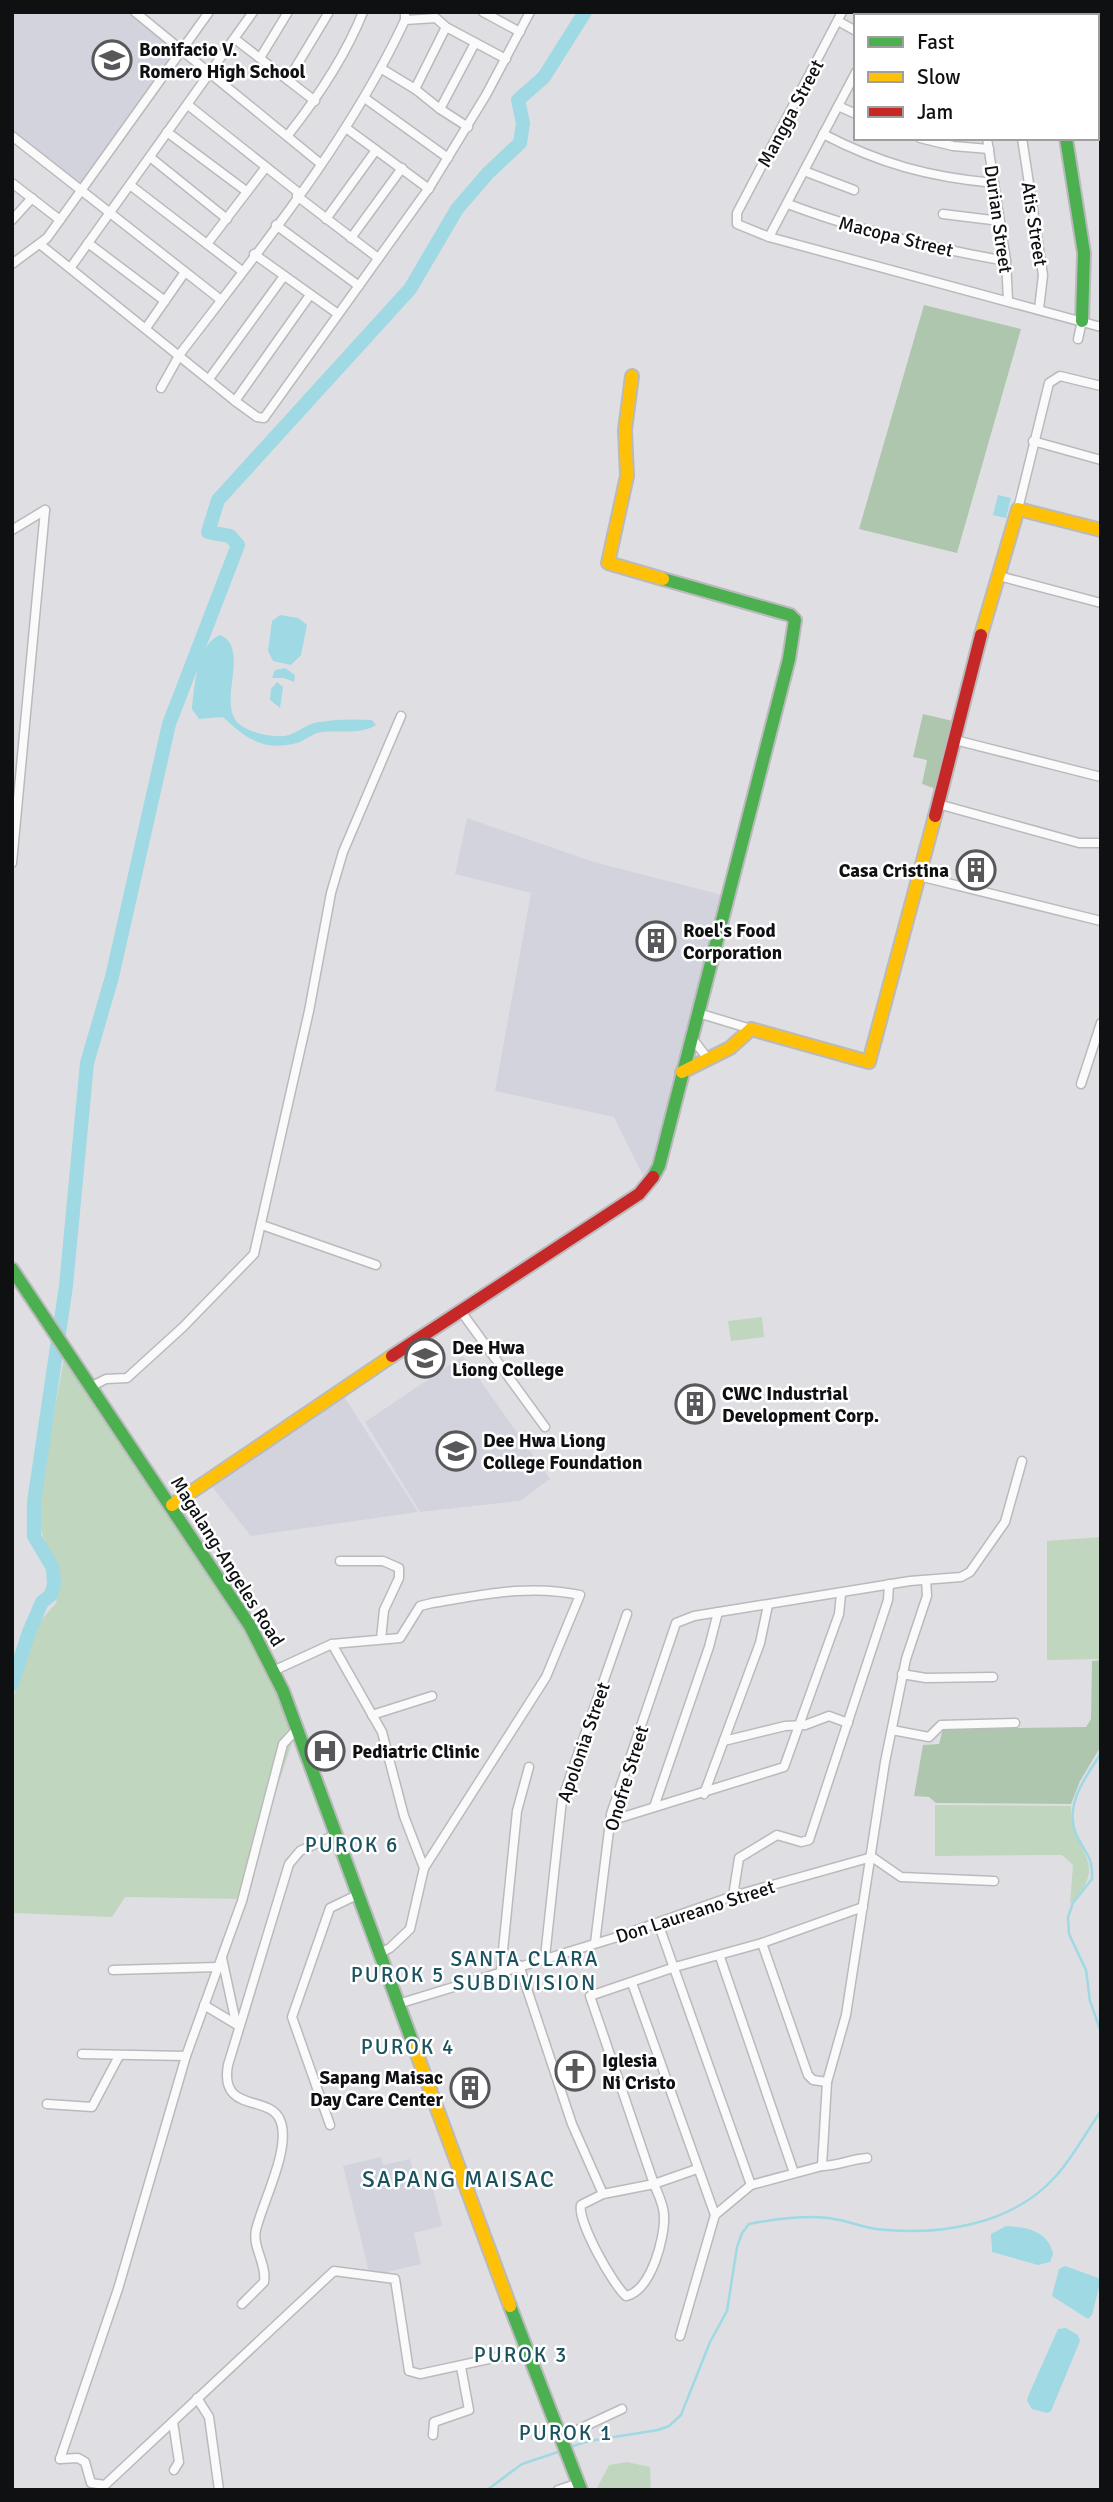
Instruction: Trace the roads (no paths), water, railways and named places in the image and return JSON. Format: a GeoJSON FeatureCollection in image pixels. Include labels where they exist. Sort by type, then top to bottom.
{"type":"FeatureCollection","features":[{"type":"Feature","properties":{"kind":"street"},"geometry":{"type":"LineString","coordinates":[[135,12],[321,164]]}},
{"type":"Feature","properties":{"kind":"street"},"geometry":{"type":"LineString","coordinates":[[12,264],[41,245],[209,12]]}},
{"type":"Feature","properties":{"kind":"street"},"geometry":{"type":"LineString","coordinates":[[71,267],[253,12]]}},
{"type":"Feature","properties":{"kind":"street"},"geometry":{"type":"LineString","coordinates":[[260,58],[288,12]]}},
{"type":"Feature","properties":{"kind":"street"},"geometry":{"type":"LineString","coordinates":[[288,80],[329,12]]}},
{"type":"Feature","properties":{"kind":"street"},"geometry":{"type":"LineString","coordinates":[[288,135],[315,101],[347,48],[363,12]]}},
{"type":"Feature","properties":{"kind":"street"},"geometry":{"type":"LineString","coordinates":[[415,89],[444,25],[447,12]]}},
{"type":"Feature","properties":{"kind":"street"},"geometry":{"type":"LineString","coordinates":[[483,12],[520,32]]}},
{"type":"Feature","properties":{"kind":"street"},"geometry":{"type":"LineString","coordinates":[[41,245],[180,354],[235,401],[257,417],[264,418],[429,189],[468,127],[530,12]]}},
{"type":"Feature","properties":{"kind":"street","name":"Mangga Street"},"geometry":{"type":"LineString","coordinates":[[769,237],[740,227],[737,213],[842,12]]}},
{"type":"Feature","properties":{"kind":"street"},"geometry":{"type":"LineString","coordinates":[[161,388],[180,354],[366,99],[405,16],[434,18],[506,59]]}},
{"type":"Feature","properties":{"kind":"street"},"geometry":{"type":"LineString","coordinates":[[838,21],[854,30]]}},
{"type":"Feature","properties":{"kind":"street"},"geometry":{"type":"LineString","coordinates":[[235,39],[315,101]]}},
{"type":"Feature","properties":{"kind":"street"},"geometry":{"type":"LineString","coordinates":[[1101,39],[1101,93]]}},
{"type":"Feature","properties":{"kind":"street"},"geometry":{"type":"LineString","coordinates":[[440,109],[475,43]]}},
{"type":"Feature","properties":{"kind":"street"},"geometry":{"type":"LineString","coordinates":[[382,69],[468,127]]}},
{"type":"Feature","properties":{"kind":"street"},"geometry":{"type":"LineString","coordinates":[[854,76],[769,237],[1101,327]]}},
{"type":"Feature","properties":{"kind":"street"},"geometry":{"type":"LineString","coordinates":[[366,99],[448,158]]}},
{"type":"Feature","properties":{"kind":"street"},"geometry":{"type":"LineString","coordinates":[[188,104],[326,219],[378,258]]}},
{"type":"Feature","properties":{"kind":"street"},"geometry":{"type":"LineString","coordinates":[[838,106],[854,113]]}},
{"type":"Feature","properties":{"kind":"street"},"geometry":{"type":"LineString","coordinates":[[346,128],[429,189]]}},
{"type":"Feature","properties":{"kind":"street"},"geometry":{"type":"LineString","coordinates":[[167,132],[246,191]]}},
{"type":"Feature","properties":{"kind":"street"},"geometry":{"type":"LineString","coordinates":[[823,134],[860,153],[902,169],[994,183]]}},
{"type":"Feature","properties":{"kind":"street"},"geometry":{"type":"LineString","coordinates":[[13,139],[221,300]]}},
{"type":"Feature","properties":{"kind":"street"},"geometry":{"type":"LineString","coordinates":[[928,140],[953,146],[989,149]]}},
{"type":"Feature","properties":{"kind":"street","name":"Durian Street"},"geometry":{"type":"LineString","coordinates":[[988,140],[1006,261],[1008,300]]}},
{"type":"Feature","properties":{"kind":"street","name":"Atis Street"},"geometry":{"type":"LineString","coordinates":[[1022,140],[1043,275],[1039,309]]}},
{"type":"Feature","properties":{"kind":"street"},"geometry":{"type":"LineString","coordinates":[[1066,140],[1084,253],[1082,321],[1078,339]]}},
{"type":"Feature","properties":{"kind":"street"},"geometry":{"type":"LineString","coordinates":[[326,219],[376,150]]}},
{"type":"Feature","properties":{"kind":"street"},"geometry":{"type":"LineString","coordinates":[[150,157],[226,219]]}},
{"type":"Feature","properties":{"kind":"street"},"geometry":{"type":"LineString","coordinates":[[207,244],[266,167]]}},
{"type":"Feature","properties":{"kind":"street"},"geometry":{"type":"LineString","coordinates":[[351,238],[402,168]]}},
{"type":"Feature","properties":{"kind":"street"},"geometry":{"type":"LineString","coordinates":[[804,171],[854,190]]}},
{"type":"Feature","properties":{"kind":"street"},"geometry":{"type":"LineString","coordinates":[[12,183],[60,220]]}},
{"type":"Feature","properties":{"kind":"street"},"geometry":{"type":"LineString","coordinates":[[130,185],[242,271]]}},
{"type":"Feature","properties":{"kind":"street"},"geometry":{"type":"LineString","coordinates":[[14,217],[32,198]]}},
{"type":"Feature","properties":{"kind":"street","name":"Macopa Street"},"geometry":{"type":"LineString","coordinates":[[788,204],[827,219],[905,241],[1006,261]]}},
{"type":"Feature","properties":{"kind":"street"},"geometry":{"type":"LineString","coordinates":[[943,214],[1000,221]]}},
{"type":"Feature","properties":{"kind":"street"},"geometry":{"type":"LineString","coordinates":[[276,225],[359,286]]}},
{"type":"Feature","properties":{"kind":"street"},"geometry":{"type":"LineString","coordinates":[[88,243],[165,301]]}},
{"type":"Feature","properties":{"kind":"street"},"geometry":{"type":"LineString","coordinates":[[254,254],[338,314]]}},
{"type":"Feature","properties":{"kind":"street"},"geometry":{"type":"LineString","coordinates":[[146,328],[185,272]]}},
{"type":"Feature","properties":{"kind":"street"},"geometry":{"type":"LineString","coordinates":[[209,379],[284,276]]}},
{"type":"Feature","properties":{"kind":"street"},"geometry":{"type":"LineString","coordinates":[[235,401],[310,295]]}},
{"type":"Feature","properties":{"kind":"street"},"geometry":{"type":"LineString","coordinates":[[172,1505],[460,1310],[639,1194],[652,1180],[659,1166],[789,659],[795,620],[790,615],[608,563],[627,476],[625,430],[632,376]]}},
{"type":"Feature","properties":{"kind":"street"},"geometry":{"type":"LineString","coordinates":[[698,1013],[869,1062],[939,804],[970,674],[1018,509],[1033,440],[1052,378],[1060,376],[1101,386]]}},
{"type":"Feature","properties":{"kind":"street"},"geometry":{"type":"LineString","coordinates":[[1033,440],[1101,460]]}},
{"type":"Feature","properties":{"kind":"street"},"geometry":{"type":"LineString","coordinates":[[1018,509],[1101,530]]}},
{"type":"Feature","properties":{"kind":"street"},"geometry":{"type":"LineString","coordinates":[[12,530],[44,510],[12,863]]}},
{"type":"Feature","properties":{"kind":"street"},"geometry":{"type":"LineString","coordinates":[[999,576],[1101,603]]}},
{"type":"Feature","properties":{"kind":"street"},"geometry":{"type":"LineString","coordinates":[[92,1386],[106,1379],[127,1378],[183,1327],[253,1256],[309,1011],[331,893],[343,852],[401,716]]}},
{"type":"Feature","properties":{"kind":"street"},"geometry":{"type":"LineString","coordinates":[[954,740],[1101,777]]}},
{"type":"Feature","properties":{"kind":"street"},"geometry":{"type":"LineString","coordinates":[[939,804],[1079,843],[1101,842]]}},
{"type":"Feature","properties":{"kind":"street"},"geometry":{"type":"LineString","coordinates":[[919,876],[1101,921]]}},
{"type":"Feature","properties":{"kind":"street"},"geometry":{"type":"LineString","coordinates":[[1081,1084],[1101,1023]]}},
{"type":"Feature","properties":{"kind":"street"},"geometry":{"type":"LineString","coordinates":[[682,1072],[730,1048],[751,1029]]}},
{"type":"Feature","properties":{"kind":"street"},"geometry":{"type":"LineString","coordinates":[[692,1038],[708,1059]]}},
{"type":"Feature","properties":{"kind":"street"},"geometry":{"type":"LineString","coordinates":[[262,1225],[335,1248],[376,1265]]}},
{"type":"Feature","properties":{"kind":"street","name":"Magalang-Angeles Road"},"geometry":{"type":"LineString","coordinates":[[12,1269],[218,1573],[273,1671],[337,1834],[526,2351],[580,2486]]}},
{"type":"Feature","properties":{"kind":"street"},"geometry":{"type":"LineString","coordinates":[[460,1310],[545,1427]]}},
{"type":"Feature","properties":{"kind":"street"},"geometry":{"type":"LineString","coordinates":[[654,1807],[709,1647],[718,1612],[841,1594],[889,1584],[961,1577],[970,1572],[1006,1521],[1022,1461]]}},
{"type":"Feature","properties":{"kind":"street"},"geometry":{"type":"LineString","coordinates":[[340,1561],[383,1561],[399,1568],[399,1577],[384,1610],[381,1639]]}},
{"type":"Feature","properties":{"kind":"street"},"geometry":{"type":"LineString","coordinates":[[822,2166],[827,2082],[845,2015],[902,1674],[927,1596],[926,1580]]}},
{"type":"Feature","properties":{"kind":"street"},"geometry":{"type":"LineString","coordinates":[[733,1896],[739,1858],[777,1835],[808,1842],[888,1600],[889,1584]]}},
{"type":"Feature","properties":{"kind":"street"},"geometry":{"type":"LineString","coordinates":[[273,1671],[331,1644],[403,1637],[420,1606],[432,1602],[524,1589],[553,1589],[580,1595],[546,1677],[424,1868],[410,1929],[390,1948],[380,1952]]}},
{"type":"Feature","properties":{"kind":"street"},"geometry":{"type":"LineString","coordinates":[[610,1821],[784,1767],[839,1614],[841,1594]]}},
{"type":"Feature","properties":{"kind":"street"},"geometry":{"type":"LineString","coordinates":[[704,1794],[760,1643],[768,1605]]}},
{"type":"Feature","properties":{"kind":"street","name":"Onofre Street"},"geometry":{"type":"LineString","coordinates":[[595,1943],[610,1821],[674,1627],[680,1620],[718,1612]]}},
{"type":"Feature","properties":{"kind":"street","name":"Apolonia Street"},"geometry":{"type":"LineString","coordinates":[[545,1958],[562,1800],[627,1614]]}},
{"type":"Feature","properties":{"kind":"street"},"geometry":{"type":"LineString","coordinates":[[331,1644],[383,1735],[404,1816],[424,1868]]}},
{"type":"Feature","properties":{"kind":"street"},"geometry":{"type":"LineString","coordinates":[[902,1674],[926,1678],[993,1677]]}},
{"type":"Feature","properties":{"kind":"street"},"geometry":{"type":"LineString","coordinates":[[372,1715],[432,1696]]}},
{"type":"Feature","properties":{"kind":"street"},"geometry":{"type":"LineString","coordinates":[[724,1741],[800,1723],[805,1725],[829,1716],[848,1723]]}},
{"type":"Feature","properties":{"kind":"street"},"geometry":{"type":"LineString","coordinates":[[892,1730],[929,1737],[941,1725],[1014,1723]]}},
{"type":"Feature","properties":{"kind":"street"},"geometry":{"type":"LineString","coordinates":[[297,1729],[282,1745],[242,1901],[186,2056],[121,2280],[60,2459],[78,2458],[85,2462],[91,2483],[105,2485],[114,2473],[334,2271],[395,2279],[409,2371],[420,2374],[461,2367],[526,2351]]}},
{"type":"Feature","properties":{"kind":"street"},"geometry":{"type":"LineString","coordinates":[[501,1970],[517,1811],[529,1767]]}},
{"type":"Feature","properties":{"kind":"street"},"geometry":{"type":"LineString","coordinates":[[242,2304],[264,2282],[265,2271],[254,2236],[276,2174],[282,2126],[279,2116],[271,2109],[243,2102],[230,2089],[226,2076],[238,2026],[289,1864],[300,1851],[337,1834]]}},
{"type":"Feature","properties":{"kind":"street"},"geometry":{"type":"LineString","coordinates":[[872,1857],[880,1859],[892,1873],[901,1877],[994,1881]]}},
{"type":"Feature","properties":{"kind":"street","name":"Don Laureano Street"},"geometry":{"type":"LineString","coordinates":[[398,2004],[659,1923],[733,1896],[872,1857]]}},
{"type":"Feature","properties":{"kind":"street"},"geometry":{"type":"LineString","coordinates":[[330,2125],[292,2017],[330,1908],[359,1894]]}},
{"type":"Feature","properties":{"kind":"street"},"geometry":{"type":"LineString","coordinates":[[697,2169],[654,2184],[603,2194],[585,2201],[579,2212],[622,2293],[630,2297],[643,2285],[662,2236],[664,2210],[654,2184],[590,1996],[675,1967],[720,1957],[863,1907]]}},
{"type":"Feature","properties":{"kind":"street"},"geometry":{"type":"LineString","coordinates":[[659,1923],[751,2185]]}},
{"type":"Feature","properties":{"kind":"street"},"geometry":{"type":"LineString","coordinates":[[762,1943],[808,2075],[813,2080],[827,2082]]}},
{"type":"Feature","properties":{"kind":"street"},"geometry":{"type":"LineString","coordinates":[[221,1956],[238,2026]]}},
{"type":"Feature","properties":{"kind":"street"},"geometry":{"type":"LineString","coordinates":[[720,1957],[794,2173]]}},
{"type":"Feature","properties":{"kind":"street"},"geometry":{"type":"LineString","coordinates":[[519,1965],[572,2124],[603,2194]]}},
{"type":"Feature","properties":{"kind":"street"},"geometry":{"type":"LineString","coordinates":[[113,1970],[218,1966]]}},
{"type":"Feature","properties":{"kind":"street"},"geometry":{"type":"LineString","coordinates":[[632,1983],[715,2215]]}},
{"type":"Feature","properties":{"kind":"street"},"geometry":{"type":"LineString","coordinates":[[204,2005],[238,2026]]}},
{"type":"Feature","properties":{"kind":"street"},"geometry":{"type":"LineString","coordinates":[[82,2054],[186,2056]]}},
{"type":"Feature","properties":{"kind":"street"},"geometry":{"type":"LineString","coordinates":[[47,2105],[92,2107],[119,2056]]}},
{"type":"Feature","properties":{"kind":"street"},"geometry":{"type":"LineString","coordinates":[[680,2336],[715,2215],[751,2185],[822,2166],[867,2158]]}},
{"type":"Feature","properties":{"kind":"street"},"geometry":{"type":"LineString","coordinates":[[433,2435],[434,2423],[468,2410],[461,2367]]}},
{"type":"Feature","properties":{"kind":"street"},"geometry":{"type":"LineString","coordinates":[[197,2398],[209,2417],[219,2490]]}},
{"type":"Feature","properties":{"kind":"street"},"geometry":{"type":"LineString","coordinates":[[562,2439],[622,2409]]}},
{"type":"Feature","properties":{"kind":"street"},"geometry":{"type":"LineString","coordinates":[[173,2421],[179,2462],[174,2470]]}},
{"type":"Feature","properties":{"kind":"street"},"geometry":{"type":"LineString","coordinates":[[558,2490],[580,2486]]}},
{"type":"Feature","properties":{"kind":"water"},"geometry":{"type":"Polygon","coordinates":[[[998,495],[1011,498],[1006,518],[993,515],[998,495]]]}},
{"type":"Feature","properties":{"kind":"water"},"geometry":{"type":"Polygon","coordinates":[[[280,615],[298,618],[307,625],[301,655],[291,665],[273,661],[268,651],[272,621],[280,615]]]}},
{"type":"Feature","properties":{"kind":"water"},"geometry":{"type":"Polygon","coordinates":[[[220,635],[229,642],[233,651],[232,714],[243,727],[277,736],[289,735],[311,724],[325,721],[372,720],[376,725],[357,731],[318,733],[297,743],[275,746],[247,737],[223,717],[199,719],[192,709],[198,667],[206,647],[220,635]]]}},
{"type":"Feature","properties":{"kind":"water"},"geometry":{"type":"Polygon","coordinates":[[[285,668],[295,675],[294,682],[284,678],[272,678],[275,670],[285,668]]]}},
{"type":"Feature","properties":{"kind":"water"},"geometry":{"type":"Polygon","coordinates":[[[277,682],[283,687],[280,708],[270,700],[271,689],[277,682]]]}},
{"type":"Feature","properties":{"kind":"water"},"geometry":{"type":"Polygon","coordinates":[[[1006,2226],[1029,2229],[1041,2235],[1053,2254],[1050,2262],[1038,2265],[992,2252],[991,2234],[1006,2226]]]}},
{"type":"Feature","properties":{"kind":"water"},"geometry":{"type":"Polygon","coordinates":[[[1065,2266],[1101,2279],[1092,2315],[1088,2319],[1052,2296],[1059,2269],[1065,2266]]]}},
{"type":"Feature","properties":{"kind":"water"},"geometry":{"type":"Polygon","coordinates":[[[1066,2328],[1078,2335],[1080,2341],[1051,2411],[1047,2413],[1032,2409],[1027,2401],[1029,2394],[1058,2329],[1066,2328]]]}},
{"type":"Feature","properties":{"kind":"waterway"},"geometry":{"type":"LineString","coordinates":[[12,1684],[29,1632],[42,1602],[51,1595],[54,1584],[53,1568],[34,1536],[34,1502],[66,1286],[87,1063],[112,977],[169,724],[238,545],[230,536],[208,532],[218,500],[410,289],[457,209],[488,173],[520,143],[523,123],[518,100],[544,77],[585,12]]}},
{"type":"Feature","properties":{"kind":"waterway"},"geometry":{"type":"LineString","coordinates":[[1101,1753],[1078,1791],[1073,1812],[1076,1834],[1090,1859],[1092,1879],[1073,1903],[1068,1917],[1069,1934],[1086,1970],[1090,2001],[1101,2032]]}},
{"type":"Feature","properties":{"kind":"waterway"},"geometry":{"type":"LineString","coordinates":[[570,2447],[589,2441],[658,2430],[669,2426],[681,2415],[710,2342],[727,2311],[737,2247],[749,2224],[813,2217],[876,2229],[924,2231],[948,2229],[995,2217],[1037,2194],[1055,2177],[1101,2111]]}},
{"type":"Feature","properties":{"kind":"waterway"},"geometry":{"type":"LineString","coordinates":[[487,2490],[522,2464],[561,2451]]}},
{"type":"Feature","properties":{"kind":"place","name":"Bonifacio V. Romero High School"},"geometry":{"type":"Point","coordinates":[112,60]}},
{"type":"Feature","properties":{"kind":"place","name":"Casa Cristina"},"geometry":{"type":"Point","coordinates":[976,870]}},
{"type":"Feature","properties":{"kind":"place","name":"Roel's Food Corporation"},"geometry":{"type":"Point","coordinates":[656,941]}},
{"type":"Feature","properties":{"kind":"place","name":"Dee Hwa Liong College"},"geometry":{"type":"Point","coordinates":[425,1358]}},
{"type":"Feature","properties":{"kind":"place","name":"CWC Industrial Development Corp."},"geometry":{"type":"Point","coordinates":[695,1404]}},
{"type":"Feature","properties":{"kind":"place","name":"Dee Hwa Liong College Foundation"},"geometry":{"type":"Point","coordinates":[456,1451]}},
{"type":"Feature","properties":{"kind":"place","name":"Pediatric Clinic"},"geometry":{"type":"Point","coordinates":[325,1751]}},
{"type":"Feature","properties":{"kind":"place","name":"Iglesia Ni Cristo"},"geometry":{"type":"Point","coordinates":[575,2071]}},
{"type":"Feature","properties":{"kind":"place","name":"Sapang Maisac Day Care Center"},"geometry":{"type":"Point","coordinates":[470,2088]}},
{"type":"Feature","properties":{"kind":"district","name":"PUROK 6"},"geometry":{"type":"Point","coordinates":[352,1845]}},
{"type":"Feature","properties":{"kind":"district","name":"SANTA CLARA SUBDIVISION"},"geometry":{"type":"Point","coordinates":[525,1971]}},
{"type":"Feature","properties":{"kind":"district","name":"PUROK 5"},"geometry":{"type":"Point","coordinates":[398,1975]}},
{"type":"Feature","properties":{"kind":"district","name":"PUROK 4"},"geometry":{"type":"Point","coordinates":[408,2047]}},
{"type":"Feature","properties":{"kind":"district","name":"SAPANG MAISAC"},"geometry":{"type":"Point","coordinates":[459,2179]}},
{"type":"Feature","properties":{"kind":"district","name":"PUROK 3"},"geometry":{"type":"Point","coordinates":[521,2355]}},
{"type":"Feature","properties":{"kind":"district","name":"PUROK 1"},"geometry":{"type":"Point","coordinates":[566,2433]}}]}
